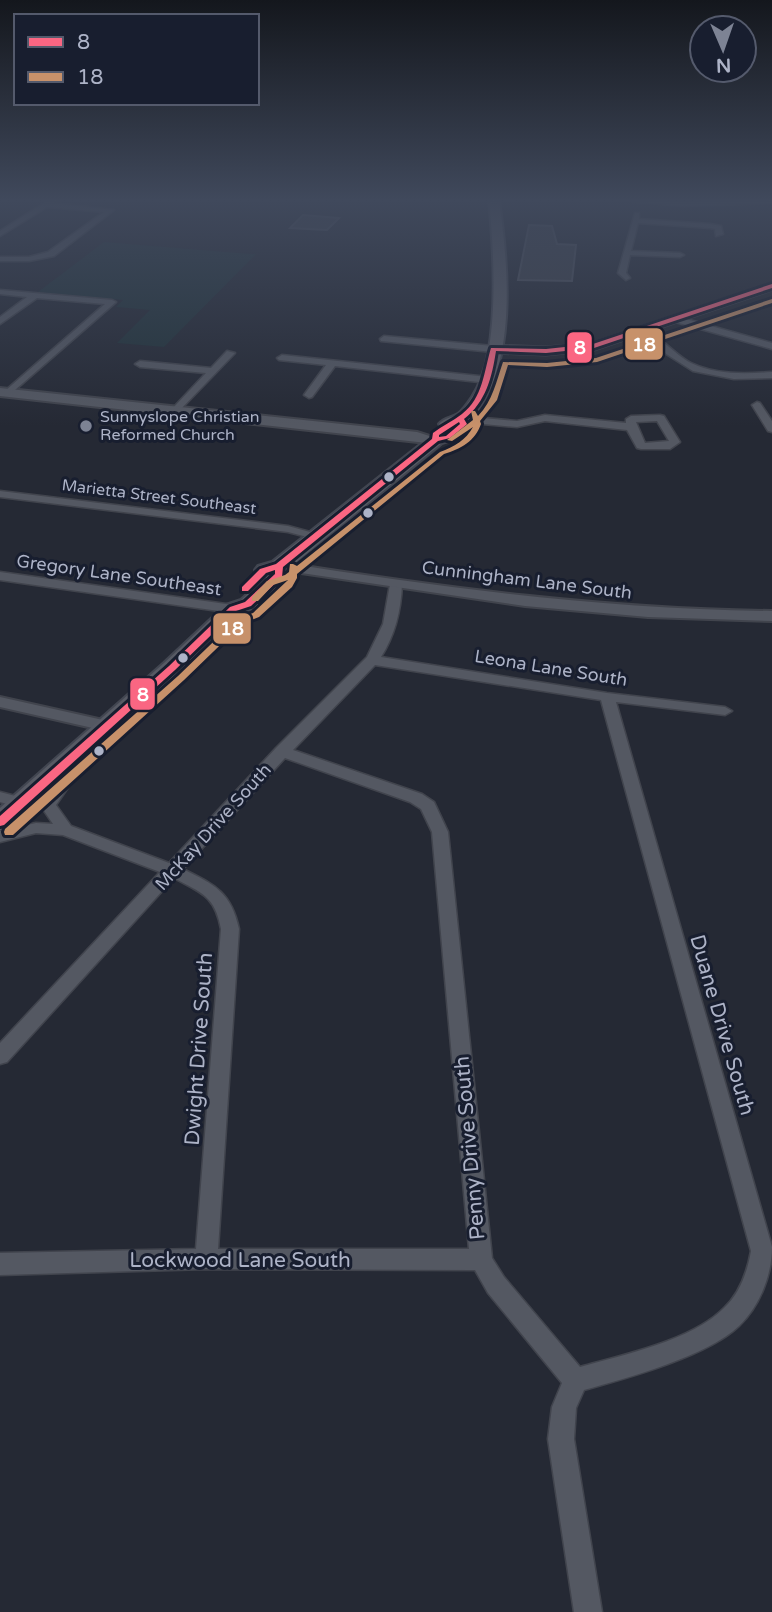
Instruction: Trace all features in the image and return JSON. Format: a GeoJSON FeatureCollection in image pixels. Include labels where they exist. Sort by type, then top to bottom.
{"type":"FeatureCollection","features":[{"type":"Feature","properties":{"kind":"main road"},"geometry":{"type":"LineString","coordinates":[[0,822],[10,800],[73,756],[233,609],[248,604],[279,575],[279,566],[315,535],[436,440],[448,437],[464,424],[461,419],[478,399],[488,380],[498,275]]}},
{"type":"Feature","properties":{"kind":"main road"},"geometry":{"type":"LineString","coordinates":[[493,349],[569,350],[594,346],[772,286]]}},
{"type":"Feature","properties":{"kind":"street"},"geometry":{"type":"LineString","coordinates":[[0,292],[112,302],[4,392]]}},
{"type":"Feature","properties":{"kind":"street"},"geometry":{"type":"LineString","coordinates":[[0,321],[35,295]]}},
{"type":"Feature","properties":{"kind":"street"},"geometry":{"type":"LineString","coordinates":[[675,319],[772,346]]}},
{"type":"Feature","properties":{"kind":"street"},"geometry":{"type":"LineString","coordinates":[[638,332],[660,342],[685,364],[705,371],[736,376],[772,375]]}},
{"type":"Feature","properties":{"kind":"street"},"geometry":{"type":"LineString","coordinates":[[384,339],[493,349]]}},
{"type":"Feature","properties":{"kind":"street"},"geometry":{"type":"LineString","coordinates":[[177,410],[230,352]]}},
{"type":"Feature","properties":{"kind":"street"},"geometry":{"type":"LineString","coordinates":[[282,358],[488,380]]}},
{"type":"Feature","properties":{"kind":"street"},"geometry":{"type":"LineString","coordinates":[[140,364],[214,371]]}},
{"type":"Feature","properties":{"kind":"street"},"geometry":{"type":"LineString","coordinates":[[309,395],[331,365]]}},
{"type":"Feature","properties":{"kind":"street"},"geometry":{"type":"LineString","coordinates":[[4,392],[436,440]]}},
{"type":"Feature","properties":{"kind":"street"},"geometry":{"type":"LineString","coordinates":[[758,405],[772,429]]}},
{"type":"Feature","properties":{"kind":"street"},"geometry":{"type":"LineString","coordinates":[[461,419],[520,424],[545,418],[631,427]]}},
{"type":"Feature","properties":{"kind":"street","name":"Marietta Street Southeast"},"geometry":{"type":"LineString","coordinates":[[0,494],[288,529],[315,535]]}},
{"type":"Feature","properties":{"kind":"street","name":"Cunningham Lane South"},"geometry":{"type":"LineString","coordinates":[[279,566],[396,584],[643,614],[772,616]]}},
{"type":"Feature","properties":{"kind":"street","name":"Gregory Lane Southeast"},"geometry":{"type":"LineString","coordinates":[[0,576],[233,609]]}},
{"type":"Feature","properties":{"kind":"street","name":"McKay Drive South"},"geometry":{"type":"LineString","coordinates":[[0,1056],[174,871],[281,751],[372,660],[385,642],[392,622],[396,584]]}},
{"type":"Feature","properties":{"kind":"street","name":"Leona Lane South"},"geometry":{"type":"LineString","coordinates":[[372,660],[607,697],[725,711]]}},
{"type":"Feature","properties":{"kind":"street","name":"Duane Drive South"},"geometry":{"type":"LineString","coordinates":[[576,1380],[616,1370],[710,1333],[730,1320],[751,1292],[760,1267],[762,1251],[607,697]]}},
{"type":"Feature","properties":{"kind":"street"},"geometry":{"type":"LineString","coordinates":[[0,702],[106,726]]}},
{"type":"Feature","properties":{"kind":"street","name":"Penny Drive South"},"geometry":{"type":"LineString","coordinates":[[281,751],[416,798],[428,806],[437,824],[440,832],[481,1260],[496,1285],[576,1380]]}},
{"type":"Feature","properties":{"kind":"street"},"geometry":{"type":"LineString","coordinates":[[65,830],[62,822],[51,816],[48,805],[70,773],[73,756]]}},
{"type":"Feature","properties":{"kind":"street","name":"Dwight Drive South"},"geometry":{"type":"LineString","coordinates":[[0,836],[36,828],[65,830],[174,871],[213,894],[226,909],[230,919],[206,1259]]}},
{"type":"Feature","properties":{"kind":"street","name":"Lockwood Lane South"},"geometry":{"type":"LineString","coordinates":[[0,1264],[206,1259],[481,1260]]}},
{"type":"Feature","properties":{"kind":"street"},"geometry":{"type":"LineString","coordinates":[[576,1380],[564,1407],[561,1439],[587,1612]]}},
{"type":"Feature","properties":{"kind":"shaded area"},"geometry":{"type":"Polygon","coordinates":[[[60,275],[235,275],[164,347],[117,343],[150,310],[116,307],[123,300],[38,292],[60,275]]]}},
{"type":"Feature","properties":{"kind":"building"},"geometry":{"type":"Polygon","coordinates":[[[519,275],[573,275],[572,281],[518,280],[519,275]]]}},
{"type":"Feature","properties":{"kind":"transit line","name":"8"},"geometry":{"type":"LineString","coordinates":[[436,440],[435,434],[464,416],[477,402],[488,376],[493,349],[546,351],[594,346],[772,286]]}},
{"type":"Feature","properties":{"kind":"transit line","name":"18"},"geometry":{"type":"LineString","coordinates":[[450,440],[472,425],[488,409],[498,390],[505,363],[547,365],[597,360],[772,301]]}},
{"type":"Feature","properties":{"kind":"transit line","name":"18"},"geometry":{"type":"LineString","coordinates":[[255,599],[270,583],[288,577],[442,453],[469,439],[478,424],[473,412]]}},
{"type":"Feature","properties":{"kind":"transit line","name":"8"},"geometry":{"type":"LineString","coordinates":[[245,589],[263,571],[279,566],[436,440],[448,437],[464,424],[461,419]]}},
{"type":"Feature","properties":{"kind":"transit line","name":"8"},"geometry":{"type":"LineString","coordinates":[[0,822],[172,668],[233,609],[248,604],[279,575],[279,566]]}},
{"type":"Feature","properties":{"kind":"transit line","name":"18"},"geometry":{"type":"LineString","coordinates":[[9,832],[181,678],[240,621],[256,615],[289,585],[293,578],[293,566]]}},
{"type":"Feature","properties":{"kind":"place","name":"Sunnyslope Christian Reformed Church"},"geometry":{"type":"Point","coordinates":[86,426]}}]}
